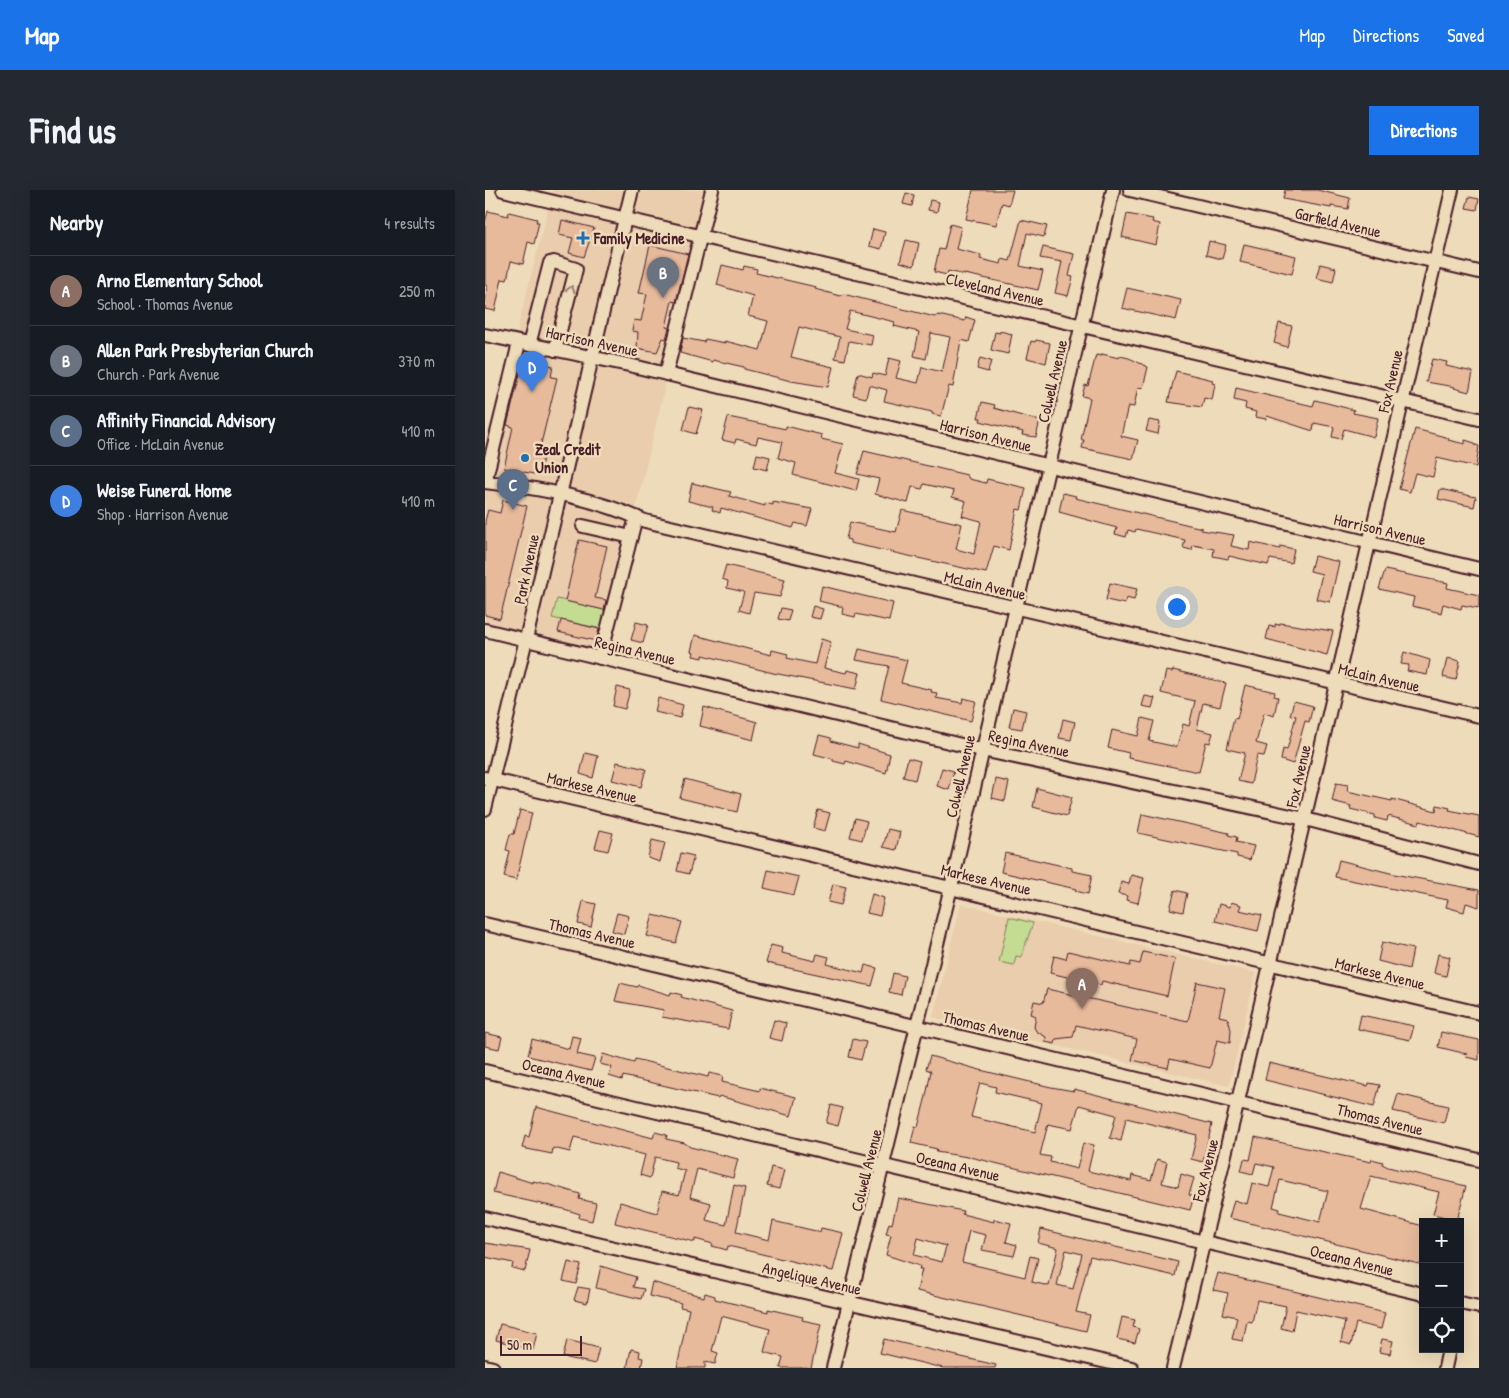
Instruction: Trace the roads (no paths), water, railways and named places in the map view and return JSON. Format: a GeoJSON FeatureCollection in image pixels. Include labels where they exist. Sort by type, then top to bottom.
{"type":"FeatureCollection","features":[{"type":"Feature","properties":{"kind":"street","name":"Cleveland Avenue"},"geometry":{"type":"LineString","coordinates":[[503,190],[551,196],[625,219],[1479,419]]}},
{"type":"Feature","properties":{"kind":"street","name":"Park Avenue"},"geometry":{"type":"LineString","coordinates":[[485,809],[489,779],[527,642],[559,494],[632,190]]}},
{"type":"Feature","properties":{"kind":"street"},"geometry":{"type":"LineString","coordinates":[[666,374],[712,190]]}},
{"type":"Feature","properties":{"kind":"street","name":"Colwell Avenue"},"geometry":{"type":"LineString","coordinates":[[833,1368],[951,887],[1113,190]]}},
{"type":"Feature","properties":{"kind":"street","name":"Garfield Avenue"},"geometry":{"type":"LineString","coordinates":[[1130,190],[1479,272]]}},
{"type":"Feature","properties":{"kind":"street","name":"Fox Avenue"},"geometry":{"type":"LineString","coordinates":[[1173,1368],[1271,963],[1452,190]]}},
{"type":"Feature","properties":{"kind":"street"},"geometry":{"type":"LineString","coordinates":[[485,482],[524,344],[533,330],[550,263],[555,262],[576,269],[555,350]]}},
{"type":"Feature","properties":{"kind":"street","name":"Harrison Avenue"},"geometry":{"type":"LineString","coordinates":[[485,334],[666,374],[1049,468],[1479,569]]}},
{"type":"Feature","properties":{"kind":"street","name":"McLain Avenue"},"geometry":{"type":"LineString","coordinates":[[485,482],[559,494],[627,511],[645,521],[1479,716]]}},
{"type":"Feature","properties":{"kind":"street"},"geometry":{"type":"LineString","coordinates":[[599,658],[636,517]]}},
{"type":"Feature","properties":{"kind":"street"},"geometry":{"type":"LineString","coordinates":[[583,526],[631,537]]}},
{"type":"Feature","properties":{"kind":"street","name":"Regina Avenue"},"geometry":{"type":"LineString","coordinates":[[485,630],[527,642],[982,750],[1305,819],[1479,864]]}},
{"type":"Feature","properties":{"kind":"street","name":"Markese Avenue"},"geometry":{"type":"LineString","coordinates":[[489,779],[1479,1013]]}},
{"type":"Feature","properties":{"kind":"street","name":"Thomas Avenue"},"geometry":{"type":"LineString","coordinates":[[485,924],[1479,1160]]}},
{"type":"Feature","properties":{"kind":"street","name":"Oceana Avenue"},"geometry":{"type":"LineString","coordinates":[[485,1071],[1419,1293]]}},
{"type":"Feature","properties":{"kind":"street","name":"Angelique Avenue"},"geometry":{"type":"LineString","coordinates":[[485,1218],[849,1304],[1132,1368]]}},
{"type":"Feature","properties":{"kind":"street"},"geometry":{"type":"LineString","coordinates":[[1464,1305],[1479,1307]]}},
{"type":"Feature","properties":{"kind":"street"},"geometry":{"type":"LineString","coordinates":[[1445,1368],[1448,1353]]}},
{"type":"Feature","properties":{"kind":"street"},"geometry":{"type":"LineString","coordinates":[[485,1366],[493,1368]]}},
{"type":"Feature","properties":{"kind":"place","name":"Family Medicine"},"geometry":{"type":"Point","coordinates":[583,238]}},
{"type":"Feature","properties":{"kind":"place","name":"Allen Park Presbyterian Church"},"geometry":{"type":"Point","coordinates":[663,298]}},
{"type":"Feature","properties":{"kind":"place","name":"Weise Funeral Home"},"geometry":{"type":"Point","coordinates":[532,392]}},
{"type":"Feature","properties":{"kind":"place","name":"Zeal Credit Union"},"geometry":{"type":"Point","coordinates":[525,458]}},
{"type":"Feature","properties":{"kind":"place","name":"Affinity Financial Advisory"},"geometry":{"type":"Point","coordinates":[513,510]}},
{"type":"Feature","properties":{"kind":"place","name":"Arno Elementary School"},"geometry":{"type":"Point","coordinates":[1082,1009]}}]}
